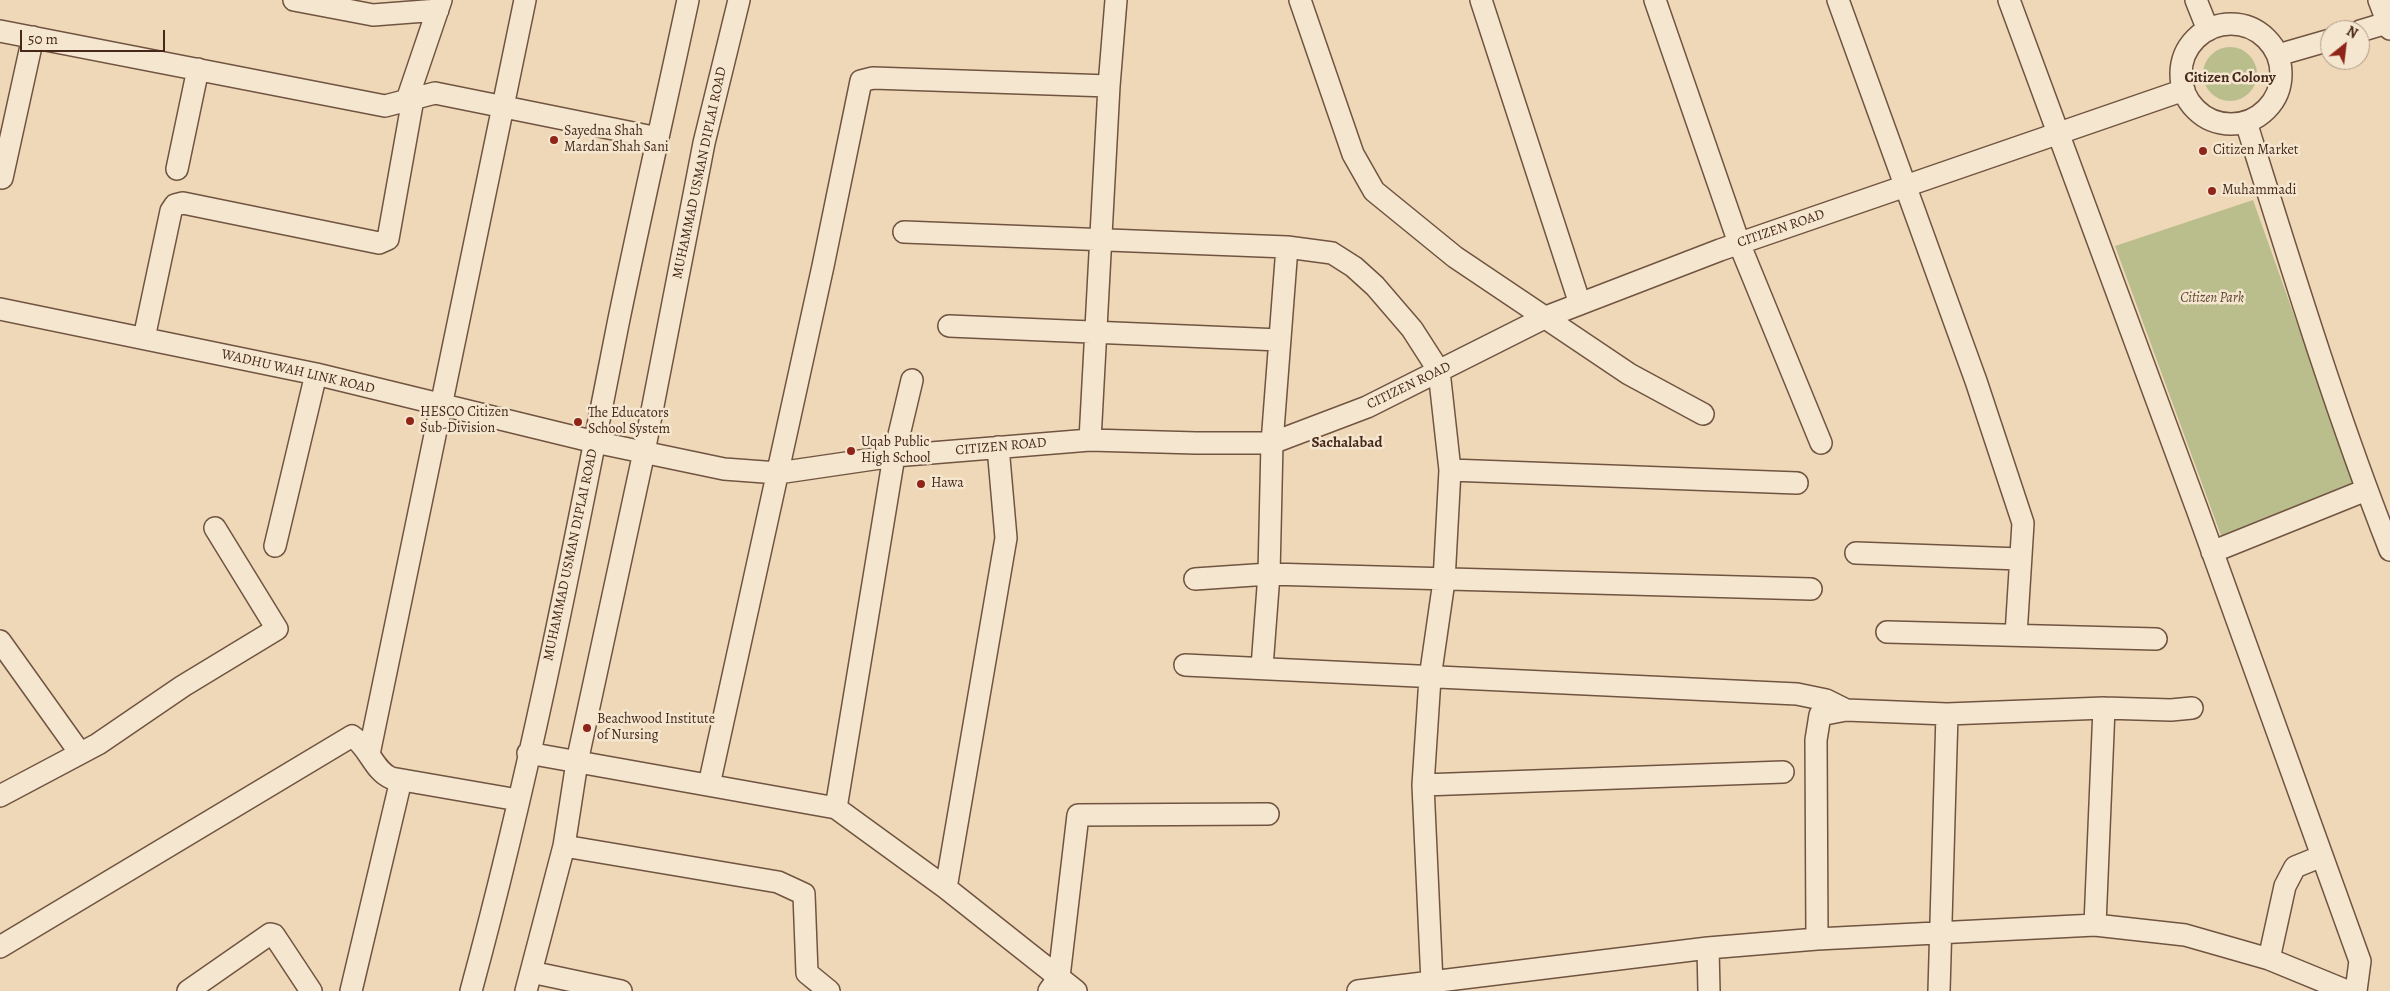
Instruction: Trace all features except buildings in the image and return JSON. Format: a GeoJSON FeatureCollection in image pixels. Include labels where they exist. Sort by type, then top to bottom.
{"type":"FeatureCollection","features":[{"type":"Feature","properties":{"kind":"street"},"geometry":{"type":"LineString","coordinates":[[144,338],[171,211],[175,205],[183,203],[379,243],[388,238],[410,100],[440,5],[373,15],[294,0]]}},
{"type":"Feature","properties":{"kind":"street"},"geometry":{"type":"LineString","coordinates":[[369,754],[525,0]]}},
{"type":"Feature","properties":{"kind":"street","name":"MUHAMMAD USMAN DIPLAI ROAD"},"geometry":{"type":"LineString","coordinates":[[477,990],[688,0]]}},
{"type":"Feature","properties":{"kind":"street","name":"MUHAMMAD USMAN DIPLAI ROAD"},"geometry":{"type":"LineString","coordinates":[[528,982],[564,846],[577,762],[644,452],[704,143],[739,0]]}},
{"type":"Feature","properties":{"kind":"street"},"geometry":{"type":"LineString","coordinates":[[1090,440],[1109,86],[1116,0]]}},
{"type":"Feature","properties":{"kind":"street"},"geometry":{"type":"LineString","coordinates":[[1300,0],[1353,154],[1374,191],[1455,257],[1629,374],[1703,414]]}},
{"type":"Feature","properties":{"kind":"street"},"geometry":{"type":"LineString","coordinates":[[1481,0],[1580,304]]}},
{"type":"Feature","properties":{"kind":"street"},"geometry":{"type":"LineString","coordinates":[[1655,0],[1739,243],[1821,443]]}},
{"type":"Feature","properties":{"kind":"street"},"geometry":{"type":"LineString","coordinates":[[1838,0],[1976,381],[2023,523],[2016,635]]}},
{"type":"Feature","properties":{"kind":"street"},"geometry":{"type":"LineString","coordinates":[[2008,0],[2212,552],[2360,962],[2356,991]]}},
{"type":"Feature","properties":{"kind":"street"},"geometry":{"type":"LineString","coordinates":[[2196,0],[2208,30]]}},
{"type":"Feature","properties":{"kind":"street"},"geometry":{"type":"LineString","coordinates":[[2370,29],[2389,25],[2379,0]]}},
{"type":"Feature","properties":{"kind":"street"},"geometry":{"type":"LineString","coordinates":[[2224,25],[2232,25],[2256,31],[2269,41],[2278,55],[2282,72],[2280,88],[2272,104],[2260,115],[2246,122],[2230,124],[2215,122],[2202,115],[2191,104],[2184,90],[2181,76],[2182,62],[2196,38],[2208,30],[2224,25]]}},
{"type":"Feature","properties":{"kind":"street"},"geometry":{"type":"LineString","coordinates":[[0,31],[385,106],[435,93],[658,138]]}},
{"type":"Feature","properties":{"kind":"street"},"geometry":{"type":"LineString","coordinates":[[2,178],[33,37]]}},
{"type":"Feature","properties":{"kind":"street"},"geometry":{"type":"LineString","coordinates":[[2278,55],[2320,43]]}},
{"type":"Feature","properties":{"kind":"street"},"geometry":{"type":"LineString","coordinates":[[177,169],[198,69]]}},
{"type":"Feature","properties":{"kind":"street"},"geometry":{"type":"LineString","coordinates":[[709,785],[778,473],[861,82],[873,78],[1109,86]]}},
{"type":"Feature","properties":{"kind":"street","name":"CITIZEN ROAD"},"geometry":{"type":"LineString","coordinates":[[595,442],[724,469],[778,473],[894,456],[1090,440],[1196,444],[1272,443],[1367,407],[1546,317],[1739,243],[2058,135],[2184,90]]}},
{"type":"Feature","properties":{"kind":"street"},"geometry":{"type":"LineString","coordinates":[[2246,122],[2322,362],[2366,490],[2390,550]]}},
{"type":"Feature","properties":{"kind":"street"},"geometry":{"type":"LineString","coordinates":[[904,232],[1288,246],[1332,253],[1354,267],[1375,286],[1412,329],[1439,371],[1450,470],[1444,581],[1430,678],[1423,784],[1432,983]]}},
{"type":"Feature","properties":{"kind":"street"},"geometry":{"type":"LineString","coordinates":[[1262,667],[1269,574],[1272,443],[1288,246]]}},
{"type":"Feature","properties":{"kind":"street","name":"WADHU WAH LINK ROAD"},"geometry":{"type":"LineString","coordinates":[[0,310],[316,374],[595,442]]}},
{"type":"Feature","properties":{"kind":"street"},"geometry":{"type":"LineString","coordinates":[[949,326],[1096,334],[1280,340]]}},
{"type":"Feature","properties":{"kind":"street"},"geometry":{"type":"LineString","coordinates":[[275,546],[316,374]]}},
{"type":"Feature","properties":{"kind":"street"},"geometry":{"type":"LineString","coordinates":[[836,808],[894,456],[912,380]]}},
{"type":"Feature","properties":{"kind":"street"},"geometry":{"type":"LineString","coordinates":[[946,888],[1006,538],[998,447]]}},
{"type":"Feature","properties":{"kind":"street"},"geometry":{"type":"LineString","coordinates":[[1450,470],[1797,483]]}},
{"type":"Feature","properties":{"kind":"street"},"geometry":{"type":"LineString","coordinates":[[2212,552],[2366,490]]}},
{"type":"Feature","properties":{"kind":"street"},"geometry":{"type":"LineString","coordinates":[[0,796],[98,744],[184,686],[277,629],[215,528]]}},
{"type":"Feature","properties":{"kind":"street"},"geometry":{"type":"LineString","coordinates":[[1856,553],[2020,559]]}},
{"type":"Feature","properties":{"kind":"street"},"geometry":{"type":"LineString","coordinates":[[1195,579],[1269,574],[1444,581],[1811,589]]}},
{"type":"Feature","properties":{"kind":"street"},"geometry":{"type":"LineString","coordinates":[[1886,632],[2156,639]]}},
{"type":"Feature","properties":{"kind":"street"},"geometry":{"type":"LineString","coordinates":[[0,641],[80,753]]}},
{"type":"Feature","properties":{"kind":"street"},"geometry":{"type":"LineString","coordinates":[[1185,665],[1262,667],[1430,678],[1797,694],[1826,700],[1846,710]]}},
{"type":"Feature","properties":{"kind":"street"},"geometry":{"type":"LineString","coordinates":[[1817,939],[1816,740],[1820,715],[1846,710],[1947,714],[2104,708],[2172,710],[2192,708]]}},
{"type":"Feature","properties":{"kind":"street"},"geometry":{"type":"LineString","coordinates":[[2095,925],[2104,708]]}},
{"type":"Feature","properties":{"kind":"street"},"geometry":{"type":"LineString","coordinates":[[1939,991],[1947,714]]}},
{"type":"Feature","properties":{"kind":"street"},"geometry":{"type":"LineString","coordinates":[[0,947],[352,736],[360,741],[386,776],[518,800]]}},
{"type":"Feature","properties":{"kind":"street"},"geometry":{"type":"LineString","coordinates":[[528,753],[836,808],[946,888],[1054,984],[1076,991]]}},
{"type":"Feature","properties":{"kind":"street"},"geometry":{"type":"LineString","coordinates":[[1423,784],[1783,772]]}},
{"type":"Feature","properties":{"kind":"street"},"geometry":{"type":"LineString","coordinates":[[352,991],[401,780]]}},
{"type":"Feature","properties":{"kind":"street"},"geometry":{"type":"LineString","coordinates":[[1054,984],[1078,815],[1268,814]]}},
{"type":"Feature","properties":{"kind":"street"},"geometry":{"type":"LineString","coordinates":[[564,846],[778,882],[804,894],[807,974],[829,991]]}},
{"type":"Feature","properties":{"kind":"street"},"geometry":{"type":"LineString","coordinates":[[2269,959],[2284,886],[2295,867],[2322,856]]}},
{"type":"Feature","properties":{"kind":"street"},"geometry":{"type":"LineString","coordinates":[[1358,991],[1432,983],[1507,982],[1708,948],[1817,939],[2095,925],[2185,935],[2269,959],[2347,991]]}},
{"type":"Feature","properties":{"kind":"street"},"geometry":{"type":"LineString","coordinates":[[188,991],[270,934],[274,935],[311,991]]}},
{"type":"Feature","properties":{"kind":"street"},"geometry":{"type":"LineString","coordinates":[[1708,948],[1709,991]]}},
{"type":"Feature","properties":{"kind":"street"},"geometry":{"type":"LineString","coordinates":[[528,982],[620,991]]}},
{"type":"Feature","properties":{"kind":"green space"},"geometry":{"type":"Polygon","coordinates":[[[2225,47],[2235,47],[2245,51],[2253,59],[2257,74],[2253,89],[2245,97],[2235,101],[2225,101],[2215,97],[2207,89],[2203,79],[2203,69],[2207,59],[2215,51],[2225,47]]]}},
{"type":"Feature","properties":{"kind":"green space","name":"Citizen Park"},"geometry":{"type":"Polygon","coordinates":[[[2253,200],[2355,487],[2223,541],[2115,246],[2253,200]]]}},
{"type":"Feature","properties":{"kind":"place","name":"Sayedna Shah Mardan Shah Sani"},"geometry":{"type":"Point","coordinates":[554,140]}},
{"type":"Feature","properties":{"kind":"place","name":"Citizen Market"},"geometry":{"type":"Point","coordinates":[2203,151]}},
{"type":"Feature","properties":{"kind":"place","name":"Muhammadi"},"geometry":{"type":"Point","coordinates":[2212,191]}},
{"type":"Feature","properties":{"kind":"place","name":"HESCO Citizen Sub-Division"},"geometry":{"type":"Point","coordinates":[410,421]}},
{"type":"Feature","properties":{"kind":"place","name":"The Educators School System"},"geometry":{"type":"Point","coordinates":[578,422]}},
{"type":"Feature","properties":{"kind":"place","name":"Uqab Public High School"},"geometry":{"type":"Point","coordinates":[851,451]}},
{"type":"Feature","properties":{"kind":"place","name":"Hawa"},"geometry":{"type":"Point","coordinates":[921,484]}},
{"type":"Feature","properties":{"kind":"place","name":"Beachwood Institute of Nursing"},"geometry":{"type":"Point","coordinates":[587,728]}},
{"type":"Feature","properties":{"kind":"district","name":"Citizen Colony"},"geometry":{"type":"Point","coordinates":[2230,78]}},
{"type":"Feature","properties":{"kind":"district","name":"Sachalabad"},"geometry":{"type":"Point","coordinates":[1347,443]}}]}
